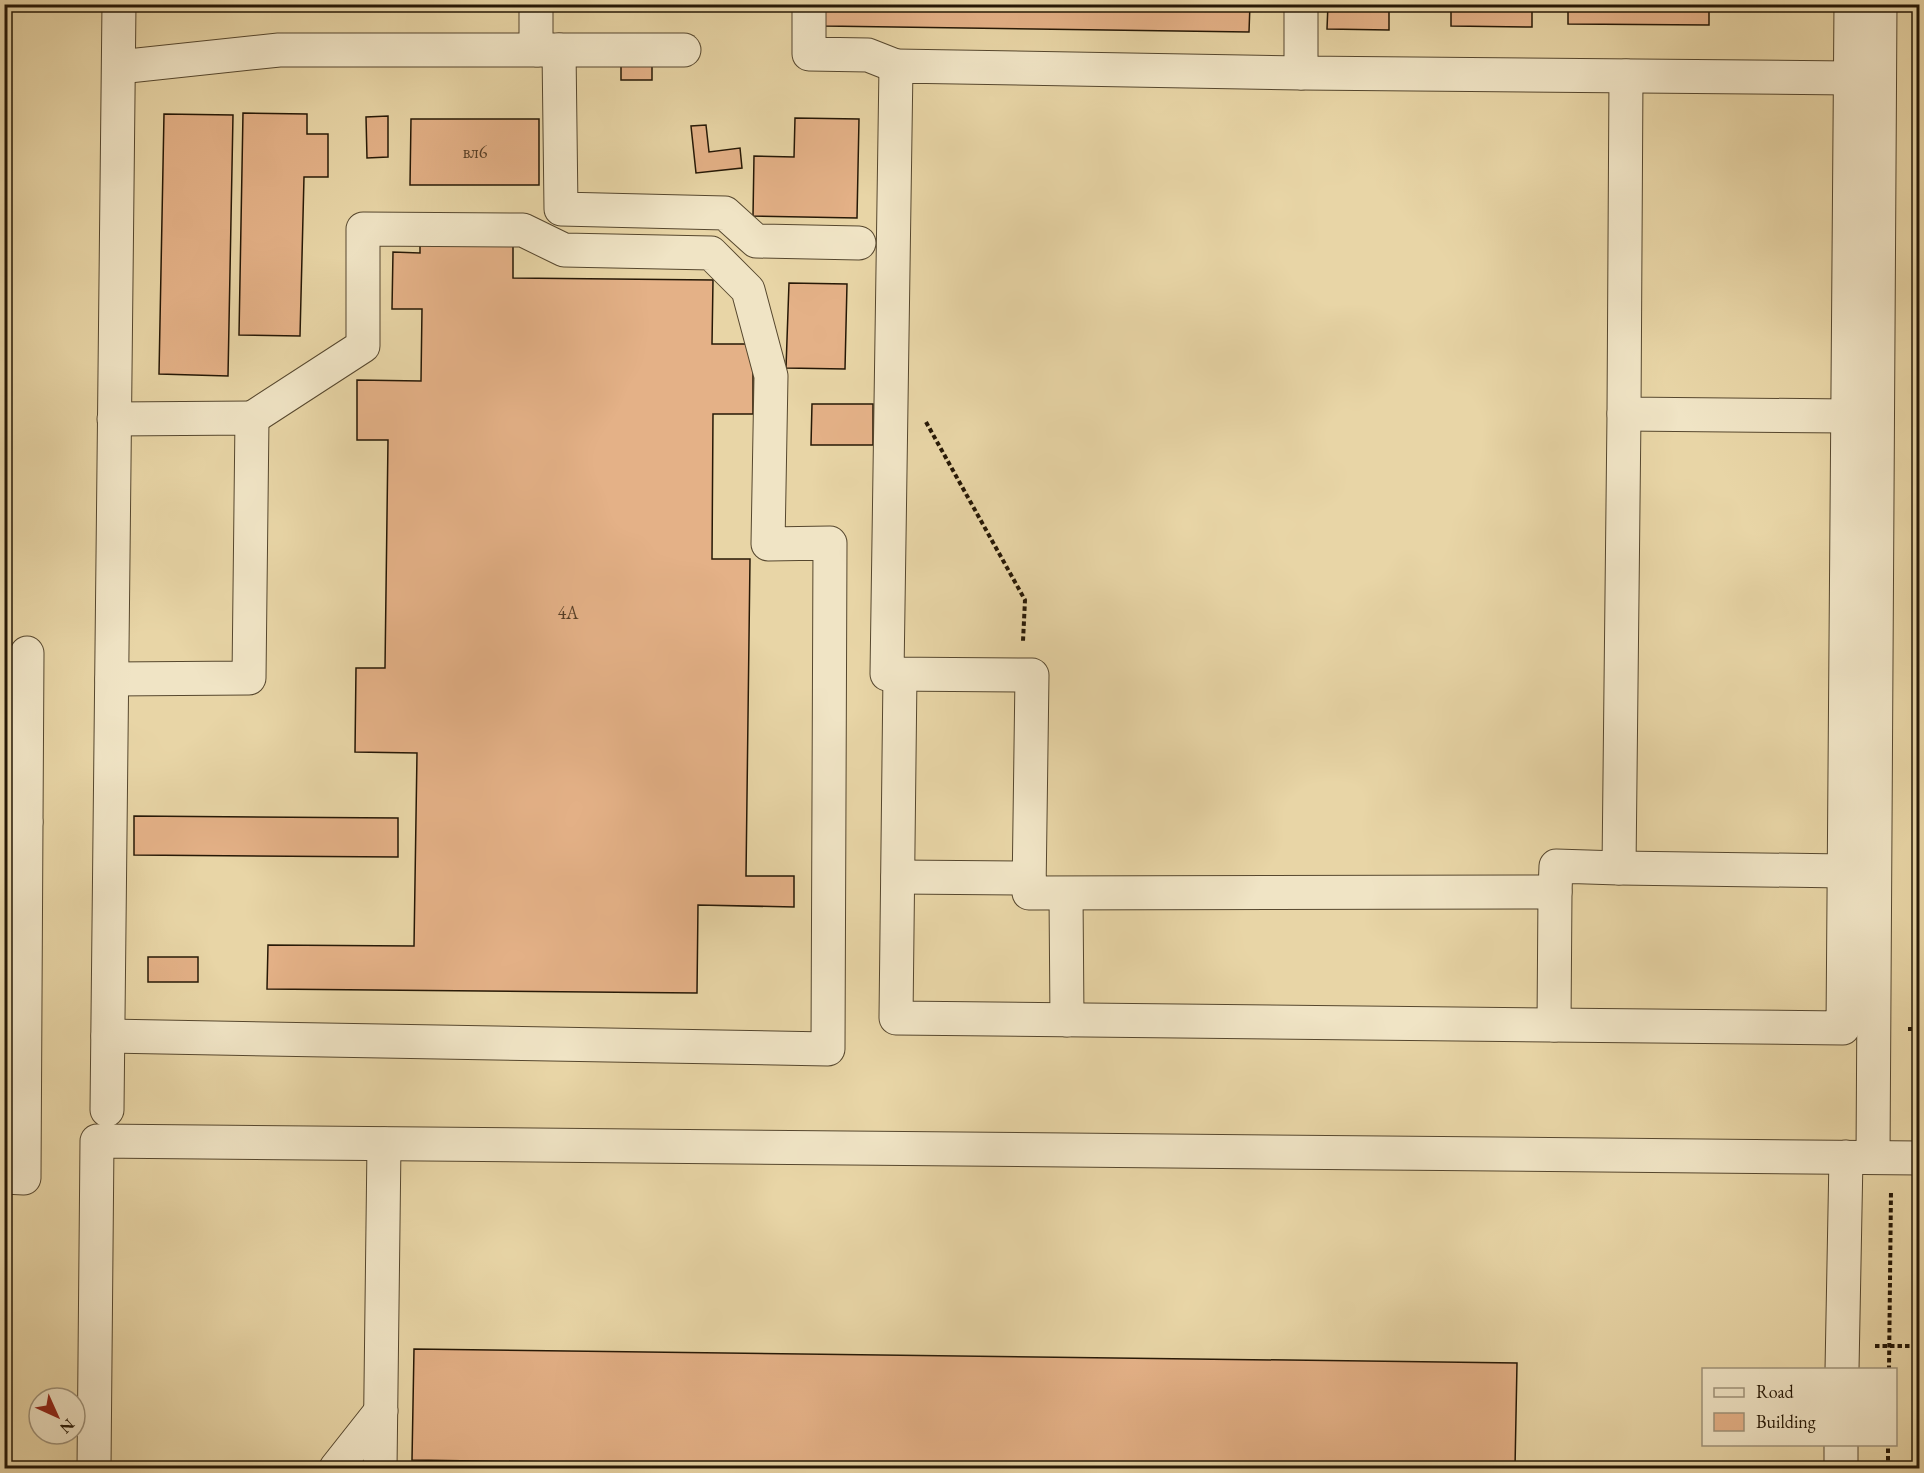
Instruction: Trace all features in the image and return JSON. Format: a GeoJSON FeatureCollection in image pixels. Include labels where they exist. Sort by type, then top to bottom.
{"type":"FeatureCollection","features":[{"type":"Feature","properties":{"kind":"lane"},"geometry":{"type":"LineString","coordinates":[[107,1110],[119,4]]}},
{"type":"Feature","properties":{"kind":"lane"},"geometry":{"type":"LineString","coordinates":[[536,4],[548,50],[561,209],[725,213],[756,242],[859,243]]}},
{"type":"Feature","properties":{"kind":"lane"},"geometry":{"type":"LineString","coordinates":[[809,4],[809,54],[868,56],[896,66],[1301,73],[1850,78]]}},
{"type":"Feature","properties":{"kind":"lane"},"geometry":{"type":"LineString","coordinates":[[1301,4],[1301,73]]}},
{"type":"Feature","properties":{"kind":"lane"},"geometry":{"type":"LineString","coordinates":[[900,674],[896,1018],[1843,1028],[1851,4]]}},
{"type":"Feature","properties":{"kind":"lane"},"geometry":{"type":"LineString","coordinates":[[1843,1357],[1883,1157],[1880,4]]}},
{"type":"Feature","properties":{"kind":"lane"},"geometry":{"type":"LineString","coordinates":[[119,67],[279,50],[684,50]]}},
{"type":"Feature","properties":{"kind":"lane"},"geometry":{"type":"LineString","coordinates":[[896,66],[887,674],[1032,675],[1029,894],[1555,892]]}},
{"type":"Feature","properties":{"kind":"lane"},"geometry":{"type":"LineString","coordinates":[[1619,868],[1626,76]]}},
{"type":"Feature","properties":{"kind":"lane"},"geometry":{"type":"LineString","coordinates":[[108,1036],[828,1049],[830,543],[768,544],[771,376],[748,290],[711,253],[564,250],[524,230],[363,229],[363,346],[252,418],[114,419]]}},
{"type":"Feature","properties":{"kind":"lane"},"geometry":{"type":"LineString","coordinates":[[1624,414],[1848,416]]}},
{"type":"Feature","properties":{"kind":"lane"},"geometry":{"type":"LineString","coordinates":[[112,679],[249,678],[252,418]]}},
{"type":"Feature","properties":{"kind":"lane"},"geometry":{"type":"LineString","coordinates":[[4,1177],[24,1178],[15,822],[27,652]]}},
{"type":"Feature","properties":{"kind":"lane"},"geometry":{"type":"LineString","coordinates":[[1554,1025],[1556,866],[1844,871]]}},
{"type":"Feature","properties":{"kind":"lane"},"geometry":{"type":"LineString","coordinates":[[898,877],[1029,878]]}},
{"type":"Feature","properties":{"kind":"lane"},"geometry":{"type":"LineString","coordinates":[[1066,894],[1066,1020]]}},
{"type":"Feature","properties":{"kind":"lane"},"geometry":{"type":"LineString","coordinates":[[94,1468],[97,1141],[1883,1157]]}},
{"type":"Feature","properties":{"kind":"lane"},"geometry":{"type":"LineString","coordinates":[[381,1468],[384,1144]]}},
{"type":"Feature","properties":{"kind":"lane"},"geometry":{"type":"LineString","coordinates":[[336,1468],[381,1411]]}},
{"type":"Feature","properties":{"kind":"lane"},"geometry":{"type":"LineString","coordinates":[[1841,1446],[1841,1468]]}},
{"type":"Feature","properties":{"kind":"path"},"geometry":{"type":"LineString","coordinates":[[922,416],[1025,600],[1022,675]]}},
{"type":"Feature","properties":{"kind":"path"},"geometry":{"type":"LineString","coordinates":[[1883,1157],[1889,1368]]}},
{"type":"Feature","properties":{"kind":"path"},"geometry":{"type":"LineString","coordinates":[[1843,1357],[1889,1346],[1920,1346]]}},
{"type":"Feature","properties":{"kind":"path"},"geometry":{"type":"LineString","coordinates":[[1888,1446],[1888,1468]]}},
{"type":"Feature","properties":{"kind":"building"},"geometry":{"type":"Polygon","coordinates":[[[824,4],[1250,4],[1249,32],[824,26],[824,4]]]}},
{"type":"Feature","properties":{"kind":"building"},"geometry":{"type":"Polygon","coordinates":[[[1328,4],[1389,4],[1389,30],[1327,29],[1328,4]]]}},
{"type":"Feature","properties":{"kind":"building"},"geometry":{"type":"Polygon","coordinates":[[[1451,4],[1518,4],[1518,7],[1532,7],[1532,27],[1451,26],[1451,4]]]}},
{"type":"Feature","properties":{"kind":"building"},"geometry":{"type":"Polygon","coordinates":[[[1568,4],[1709,4],[1709,25],[1568,24],[1568,4]]]}},
{"type":"Feature","properties":{"kind":"building"},"geometry":{"type":"Polygon","coordinates":[[[621,62],[652,62],[652,80],[621,80],[621,62]]]}},
{"type":"Feature","properties":{"kind":"building"},"geometry":{"type":"Polygon","coordinates":[[[243,113],[307,114],[307,134],[328,134],[328,177],[304,177],[300,336],[239,335],[243,113]]]}},
{"type":"Feature","properties":{"kind":"building"},"geometry":{"type":"Polygon","coordinates":[[[164,114],[233,115],[228,376],[159,374],[164,114]]]}},
{"type":"Feature","properties":{"kind":"building"},"geometry":{"type":"Polygon","coordinates":[[[388,116],[388,157],[367,158],[366,117],[388,116]]]}},
{"type":"Feature","properties":{"kind":"building"},"geometry":{"type":"Polygon","coordinates":[[[795,118],[859,119],[857,218],[753,216],[754,156],[794,157],[795,118]]]}},
{"type":"Feature","properties":{"kind":"building"},"geometry":{"type":"Polygon","coordinates":[[[411,119],[539,119],[539,185],[410,185],[411,119]]]}},
{"type":"Feature","properties":{"kind":"building"},"geometry":{"type":"Polygon","coordinates":[[[706,125],[709,152],[740,148],[742,168],[696,173],[691,126],[706,125]]]}},
{"type":"Feature","properties":{"kind":"building"},"geometry":{"type":"Polygon","coordinates":[[[420,240],[513,241],[513,278],[713,280],[712,344],[753,344],[753,414],[713,414],[712,559],[750,559],[746,876],[794,876],[794,907],[698,905],[697,993],[267,989],[268,945],[414,946],[417,753],[355,752],[356,668],[385,668],[388,440],[357,440],[357,380],[421,381],[422,309],[392,309],[393,252],[420,253],[420,240]]]}},
{"type":"Feature","properties":{"kind":"building"},"geometry":{"type":"Polygon","coordinates":[[[789,283],[847,284],[845,369],[786,368],[789,283]]]}},
{"type":"Feature","properties":{"kind":"building"},"geometry":{"type":"Polygon","coordinates":[[[812,404],[873,404],[873,445],[811,445],[812,404]]]}},
{"type":"Feature","properties":{"kind":"building"},"geometry":{"type":"Polygon","coordinates":[[[134,816],[398,818],[398,857],[134,855],[134,816]]]}},
{"type":"Feature","properties":{"kind":"building"},"geometry":{"type":"Polygon","coordinates":[[[148,957],[198,957],[198,982],[148,982],[148,957]]]}},
{"type":"Feature","properties":{"kind":"building"},"geometry":{"type":"Polygon","coordinates":[[[414,1349],[1517,1363],[1515,1468],[623,1468],[623,1463],[412,1460],[414,1349]]]}}]}
